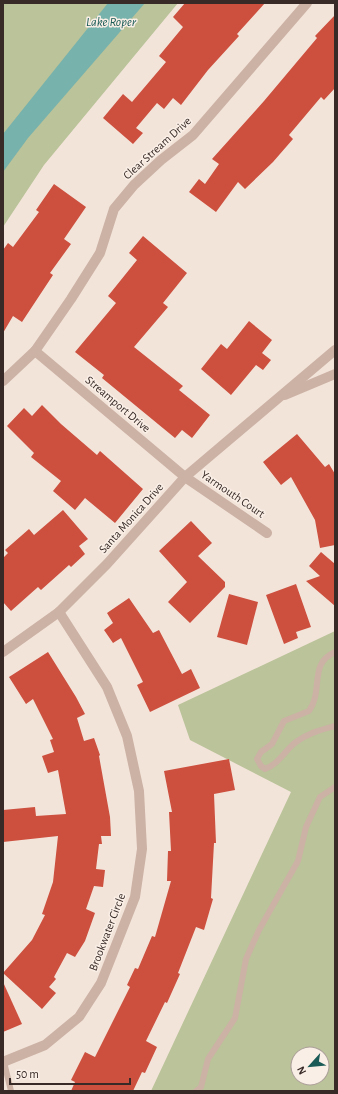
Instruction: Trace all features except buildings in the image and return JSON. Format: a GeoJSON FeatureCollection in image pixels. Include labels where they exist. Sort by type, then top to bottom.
{"type":"FeatureCollection","features":[{"type":"Feature","properties":{"kind":"street","name":"Clear Stream Drive"},"geometry":{"type":"LineString","coordinates":[[3,381],[35,351],[72,299],[100,252],[114,209],[134,186],[161,160],[193,135],[307,3]]}},
{"type":"Feature","properties":{"kind":"street","name":"Santa Monica Drive"},"geometry":{"type":"LineString","coordinates":[[3,652],[59,612],[107,564],[185,477],[335,350]]}},
{"type":"Feature","properties":{"kind":"street","name":"Streamport Drive"},"geometry":{"type":"LineString","coordinates":[[35,351],[185,477]]}},
{"type":"Feature","properties":{"kind":"street","name":"Santa Monica Drive"},"geometry":{"type":"LineString","coordinates":[[276,399],[335,374]]}},
{"type":"Feature","properties":{"kind":"street","name":"Yarmouth Court"},"geometry":{"type":"LineString","coordinates":[[185,477],[267,533]]}},
{"type":"Feature","properties":{"kind":"street","name":"Brookwater Circle"},"geometry":{"type":"LineString","coordinates":[[4,1062],[45,1046],[79,1017],[101,983],[135,898],[142,849],[139,791],[127,736],[107,687],[59,612]]}},
{"type":"Feature","properties":{"kind":"lane"},"geometry":{"type":"LineString","coordinates":[[335,652],[325,658],[319,667],[315,700],[309,711],[284,721],[272,744],[261,752],[257,759],[260,766],[266,769],[274,765],[296,742],[312,732],[335,726]]}},
{"type":"Feature","properties":{"kind":"lane"},"geometry":{"type":"LineString","coordinates":[[196,1091],[201,1087],[208,1058],[223,1033],[235,1018],[246,959],[258,930],[298,861],[306,827],[320,797],[335,787]]}},
{"type":"Feature","properties":{"kind":"lane"},"geometry":{"type":"LineString","coordinates":[[4,1062],[11,1091]]}},
{"type":"Feature","properties":{"kind":"green space"},"geometry":{"type":"Polygon","coordinates":[[[3,3],[178,3],[44,165],[3,227],[3,3]]]}},
{"type":"Feature","properties":{"kind":"green space"},"geometry":{"type":"Polygon","coordinates":[[[335,631],[335,1091],[151,1091],[291,792],[190,740],[178,705],[335,631]]]}},
{"type":"Feature","properties":{"kind":"water","name":"Lake Roper"},"geometry":{"type":"Polygon","coordinates":[[[108,3],[145,3],[28,138],[3,172],[3,134],[108,3]]]}}]}
